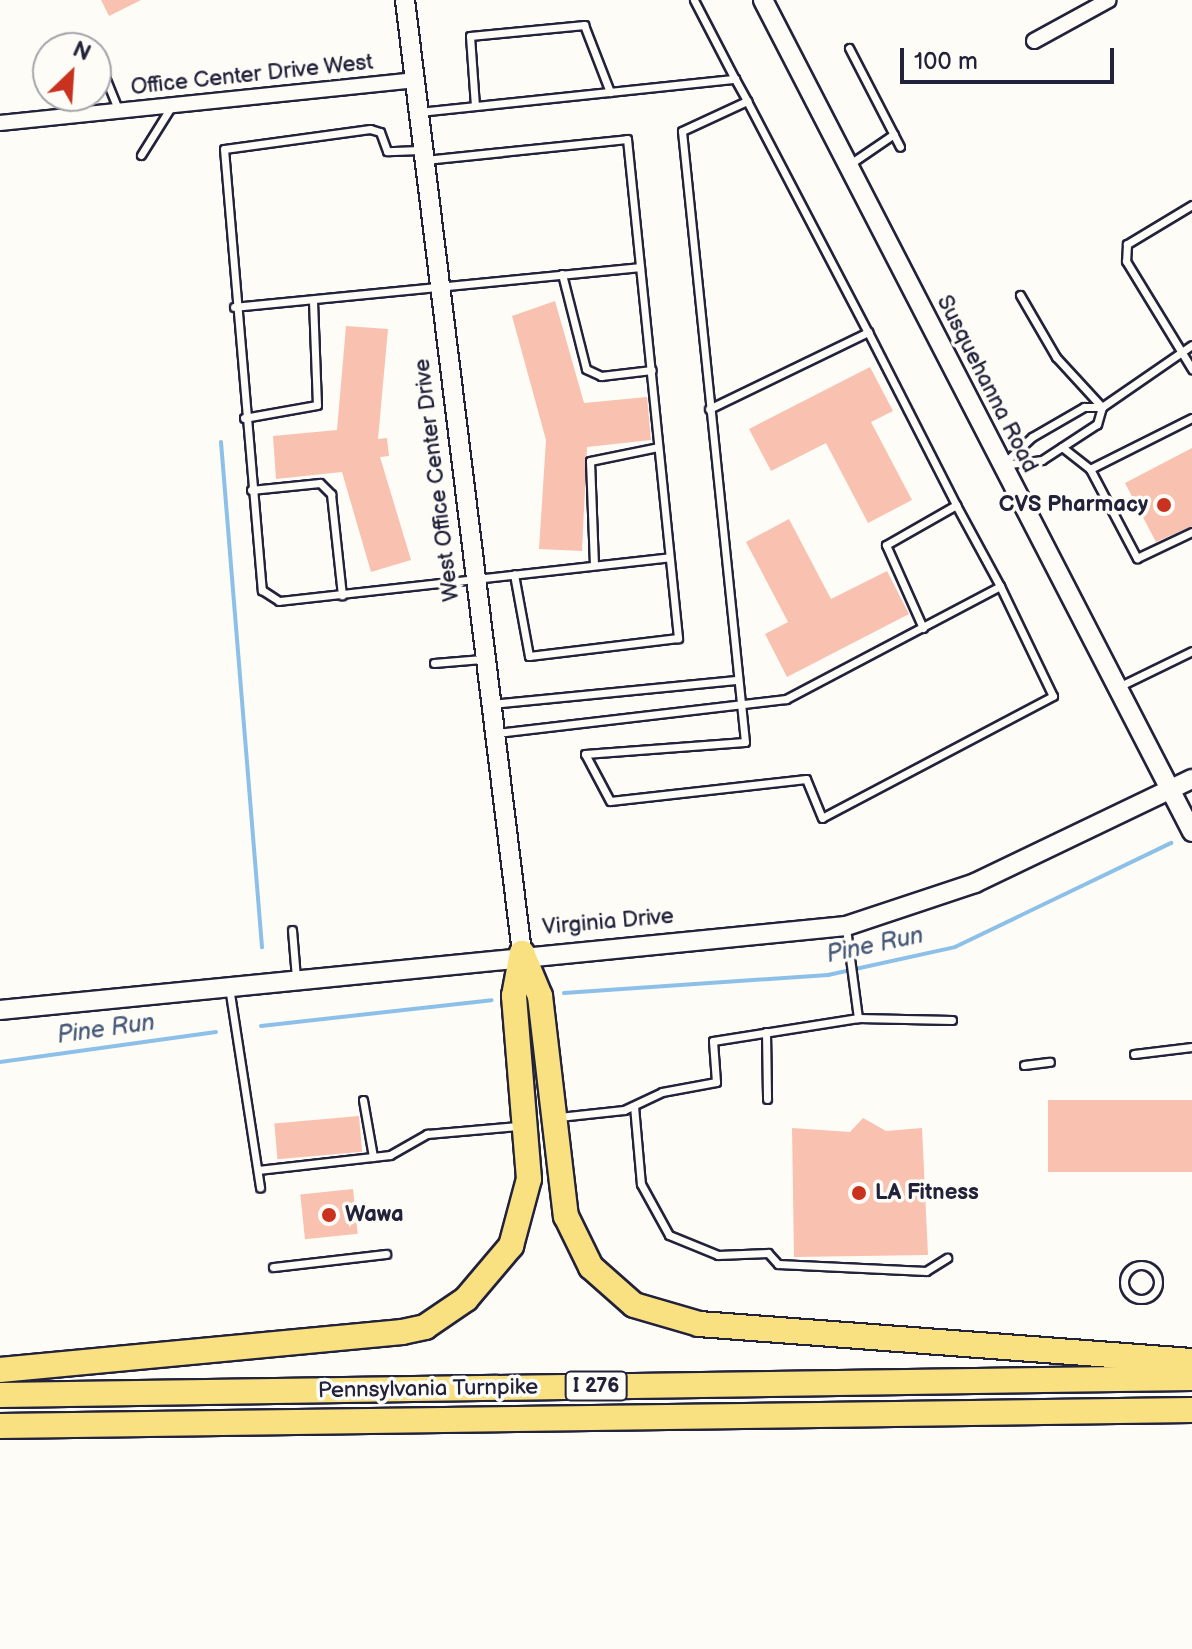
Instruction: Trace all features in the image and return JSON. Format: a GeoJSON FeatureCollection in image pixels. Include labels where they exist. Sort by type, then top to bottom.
{"type":"FeatureCollection","features":[{"type":"Feature","properties":{"kind":"highway"},"geometry":{"type":"LineString","coordinates":[[522,953],[540,996],[559,1185],[575,1244],[609,1289],[665,1318],[1192,1361]]}},
{"type":"Feature","properties":{"kind":"highway"},"geometry":{"type":"LineString","coordinates":[[0,1370],[425,1327],[493,1274],[511,1246],[529,1179],[514,996],[522,953]]}},
{"type":"Feature","properties":{"kind":"highway","name":"Pennsylvania Turnpike"},"geometry":{"type":"LineString","coordinates":[[0,1395],[1192,1378]]}},
{"type":"Feature","properties":{"kind":"highway","name":"Pennsylvania Turnpike"},"geometry":{"type":"LineString","coordinates":[[0,1426],[1192,1410]]}},
{"type":"Feature","properties":{"kind":"main road","name":"West Office Center Drive"},"geometry":{"type":"LineString","coordinates":[[405,0],[487,705],[522,953]]}},
{"type":"Feature","properties":{"kind":"main road","name":"Susquehanna Road"},"geometry":{"type":"LineString","coordinates":[[763,0],[1192,832]]}},
{"type":"Feature","properties":{"kind":"main road","name":"Virginia Drive"},"geometry":{"type":"LineString","coordinates":[[0,1010],[522,953],[846,926],[975,883],[1192,779]]}},
{"type":"Feature","properties":{"kind":"street"},"geometry":{"type":"LineString","coordinates":[[1034,41],[1109,0]]}},
{"type":"Feature","properties":{"kind":"street","name":"Office Center Drive West"},"geometry":{"type":"LineString","coordinates":[[0,123],[414,80]]}},
{"type":"Feature","properties":{"kind":"lane"},"geometry":{"type":"LineString","coordinates":[[694,0],[735,79],[747,101],[868,332],[956,505],[1000,586],[1053,696],[822,818],[806,779],[610,801],[585,754],[745,742],[738,701],[682,131],[747,101]]}},
{"type":"Feature","properties":{"kind":"lane"},"geometry":{"type":"LineString","coordinates":[[475,106],[470,36],[584,25],[610,92]]}},
{"type":"Feature","properties":{"kind":"lane"},"geometry":{"type":"LineString","coordinates":[[849,48],[900,147]]}},
{"type":"Feature","properties":{"kind":"lane"},"geometry":{"type":"LineString","coordinates":[[418,112],[735,79]]}},
{"type":"Feature","properties":{"kind":"lane"},"geometry":{"type":"LineString","coordinates":[[112,94],[119,111]]}},
{"type":"Feature","properties":{"kind":"lane"},"geometry":{"type":"LineString","coordinates":[[141,155],[172,105]]}},
{"type":"Feature","properties":{"kind":"lane"},"geometry":{"type":"LineString","coordinates":[[514,574],[529,656],[657,644],[678,636],[627,139],[423,155],[387,151],[380,132],[370,129],[225,147],[234,307],[251,490],[265,594],[279,601],[342,595],[514,574],[669,557]]}},
{"type":"Feature","properties":{"kind":"lane"},"geometry":{"type":"LineString","coordinates":[[848,166],[894,134]]}},
{"type":"Feature","properties":{"kind":"lane"},"geometry":{"type":"LineString","coordinates":[[1192,205],[1127,244],[1126,261],[1181,359],[1192,369]]}},
{"type":"Feature","properties":{"kind":"lane"},"geometry":{"type":"LineString","coordinates":[[234,307],[439,292],[562,274],[640,267]]}},
{"type":"Feature","properties":{"kind":"lane"},"geometry":{"type":"LineString","coordinates":[[562,274],[586,369],[601,376],[652,370]]}},
{"type":"Feature","properties":{"kind":"lane"},"geometry":{"type":"LineString","coordinates":[[1020,295],[1056,357],[1102,407]]}},
{"type":"Feature","properties":{"kind":"lane"},"geometry":{"type":"LineString","coordinates":[[244,418],[317,405],[313,301]]}},
{"type":"Feature","properties":{"kind":"lane"},"geometry":{"type":"LineString","coordinates":[[709,409],[868,332]]}},
{"type":"Feature","properties":{"kind":"lane"},"geometry":{"type":"LineString","coordinates":[[1002,465],[1032,437],[1084,407],[1102,407],[1181,359],[1192,345]]}},
{"type":"Feature","properties":{"kind":"lane"},"geometry":{"type":"LineString","coordinates":[[1002,465],[1042,460],[1097,424],[1102,407]]}},
{"type":"Feature","properties":{"kind":"lane"},"geometry":{"type":"LineString","coordinates":[[1090,469],[1192,418]]}},
{"type":"Feature","properties":{"kind":"lane"},"geometry":{"type":"LineString","coordinates":[[594,565],[590,461],[658,447]]}},
{"type":"Feature","properties":{"kind":"lane"},"geometry":{"type":"LineString","coordinates":[[1062,447],[1090,469],[1137,558],[1192,532]]}},
{"type":"Feature","properties":{"kind":"lane"},"geometry":{"type":"LineString","coordinates":[[251,490],[320,483],[331,494],[342,595]]}},
{"type":"Feature","properties":{"kind":"lane"},"geometry":{"type":"LineString","coordinates":[[923,628],[886,545],[956,505]]}},
{"type":"Feature","properties":{"kind":"lane"},"geometry":{"type":"LineString","coordinates":[[491,734],[738,701],[786,699],[1000,586]]}},
{"type":"Feature","properties":{"kind":"lane"},"geometry":{"type":"LineString","coordinates":[[1116,688],[1192,651]]}},
{"type":"Feature","properties":{"kind":"lane"},"geometry":{"type":"LineString","coordinates":[[434,663],[482,659]]}},
{"type":"Feature","properties":{"kind":"lane"},"geometry":{"type":"LineString","coordinates":[[487,705],[736,680]]}},
{"type":"Feature","properties":{"kind":"lane"},"geometry":{"type":"LineString","coordinates":[[846,926],[858,1018]]}},
{"type":"Feature","properties":{"kind":"lane"},"geometry":{"type":"LineString","coordinates":[[292,930],[296,978]]}},
{"type":"Feature","properties":{"kind":"lane"},"geometry":{"type":"LineString","coordinates":[[228,985],[260,1188]]}},
{"type":"Feature","properties":{"kind":"lane"},"geometry":{"type":"LineString","coordinates":[[552,1117],[634,1106],[662,1092],[716,1082],[713,1041],[858,1018],[952,1020]]}},
{"type":"Feature","properties":{"kind":"lane"},"geometry":{"type":"LineString","coordinates":[[766,1032],[767,1099]]}},
{"type":"Feature","properties":{"kind":"lane"},"geometry":{"type":"LineString","coordinates":[[1134,1054],[1192,1047]]}},
{"type":"Feature","properties":{"kind":"lane"},"geometry":{"type":"LineString","coordinates":[[1024,1065],[1050,1062]]}},
{"type":"Feature","properties":{"kind":"lane"},"geometry":{"type":"LineString","coordinates":[[363,1100],[373,1157]]}},
{"type":"Feature","properties":{"kind":"lane"},"geometry":{"type":"LineString","coordinates":[[634,1106],[641,1184],[669,1235],[718,1255],[768,1253],[778,1264],[926,1271],[947,1258]]}},
{"type":"Feature","properties":{"kind":"lane"},"geometry":{"type":"LineString","coordinates":[[258,1170],[373,1157],[427,1134],[525,1125]]}},
{"type":"Feature","properties":{"kind":"lane"},"geometry":{"type":"LineString","coordinates":[[273,1267],[386,1254]]}},
{"type":"Feature","properties":{"kind":"lane"},"geometry":{"type":"LineString","coordinates":[[1143,1264],[1159,1284],[1140,1299],[1124,1280],[1143,1264]]}},
{"type":"Feature","properties":{"kind":"building"},"geometry":{"type":"Polygon","coordinates":[[[101,0],[141,0],[109,16],[101,0]]]}},
{"type":"Feature","properties":{"kind":"building"},"geometry":{"type":"Polygon","coordinates":[[[555,301],[584,403],[647,397],[651,440],[587,447],[582,551],[539,549],[546,440],[512,316],[555,301]]]}},
{"type":"Feature","properties":{"kind":"building"},"geometry":{"type":"Polygon","coordinates":[[[346,326],[388,329],[378,439],[387,438],[389,456],[380,457],[411,560],[371,572],[342,472],[276,479],[273,436],[337,430],[346,326]]]}},
{"type":"Feature","properties":{"kind":"building"},"geometry":{"type":"Polygon","coordinates":[[[870,367],[893,411],[871,422],[912,500],[868,523],[826,443],[771,471],[749,429],[870,367]]]}},
{"type":"Feature","properties":{"kind":"building","name":"CVS Pharmacy"},"geometry":{"type":"Polygon","coordinates":[[[1192,448],[1192,526],[1156,542],[1125,483],[1192,448]]]}},
{"type":"Feature","properties":{"kind":"building"},"geometry":{"type":"Polygon","coordinates":[[[789,519],[831,599],[887,571],[909,614],[787,677],[765,634],[788,622],[746,542],[789,519]]]}},
{"type":"Feature","properties":{"kind":"building"},"geometry":{"type":"Polygon","coordinates":[[[1048,1100],[1192,1100],[1192,1172],[1048,1172],[1048,1100]]]}},
{"type":"Feature","properties":{"kind":"building","name":"Wawa"},"geometry":{"type":"Polygon","coordinates":[[[359,1116],[362,1152],[277,1159],[274,1123],[359,1116]]]}},
{"type":"Feature","properties":{"kind":"building","name":"LA Fitness"},"geometry":{"type":"Polygon","coordinates":[[[863,1118],[886,1131],[922,1128],[928,1255],[794,1257],[792,1128],[850,1132],[863,1118]]]}},
{"type":"Feature","properties":{"kind":"building","name":"Wawa"},"geometry":{"type":"Polygon","coordinates":[[[353,1189],[358,1234],[305,1239],[300,1195],[353,1189]]]}},
{"type":"Feature","properties":{"kind":"waterway"},"geometry":{"type":"LineString","coordinates":[[221,442],[262,947]]}},
{"type":"Feature","properties":{"kind":"waterway","name":"Pine Run"},"geometry":{"type":"LineString","coordinates":[[564,993],[828,975],[955,947],[1171,843]]}},
{"type":"Feature","properties":{"kind":"waterway","name":"Pine Run"},"geometry":{"type":"LineString","coordinates":[[261,1026],[492,1000]]}},
{"type":"Feature","properties":{"kind":"waterway","name":"Pine Run"},"geometry":{"type":"LineString","coordinates":[[0,1062],[216,1032]]}},
{"type":"Feature","properties":{"kind":"place","name":"CVS Pharmacy"},"geometry":{"type":"Point","coordinates":[1164,505]}},
{"type":"Feature","properties":{"kind":"place","name":"LA Fitness"},"geometry":{"type":"Point","coordinates":[859,1193]}},
{"type":"Feature","properties":{"kind":"place","name":"Wawa"},"geometry":{"type":"Point","coordinates":[329,1215]}}]}
